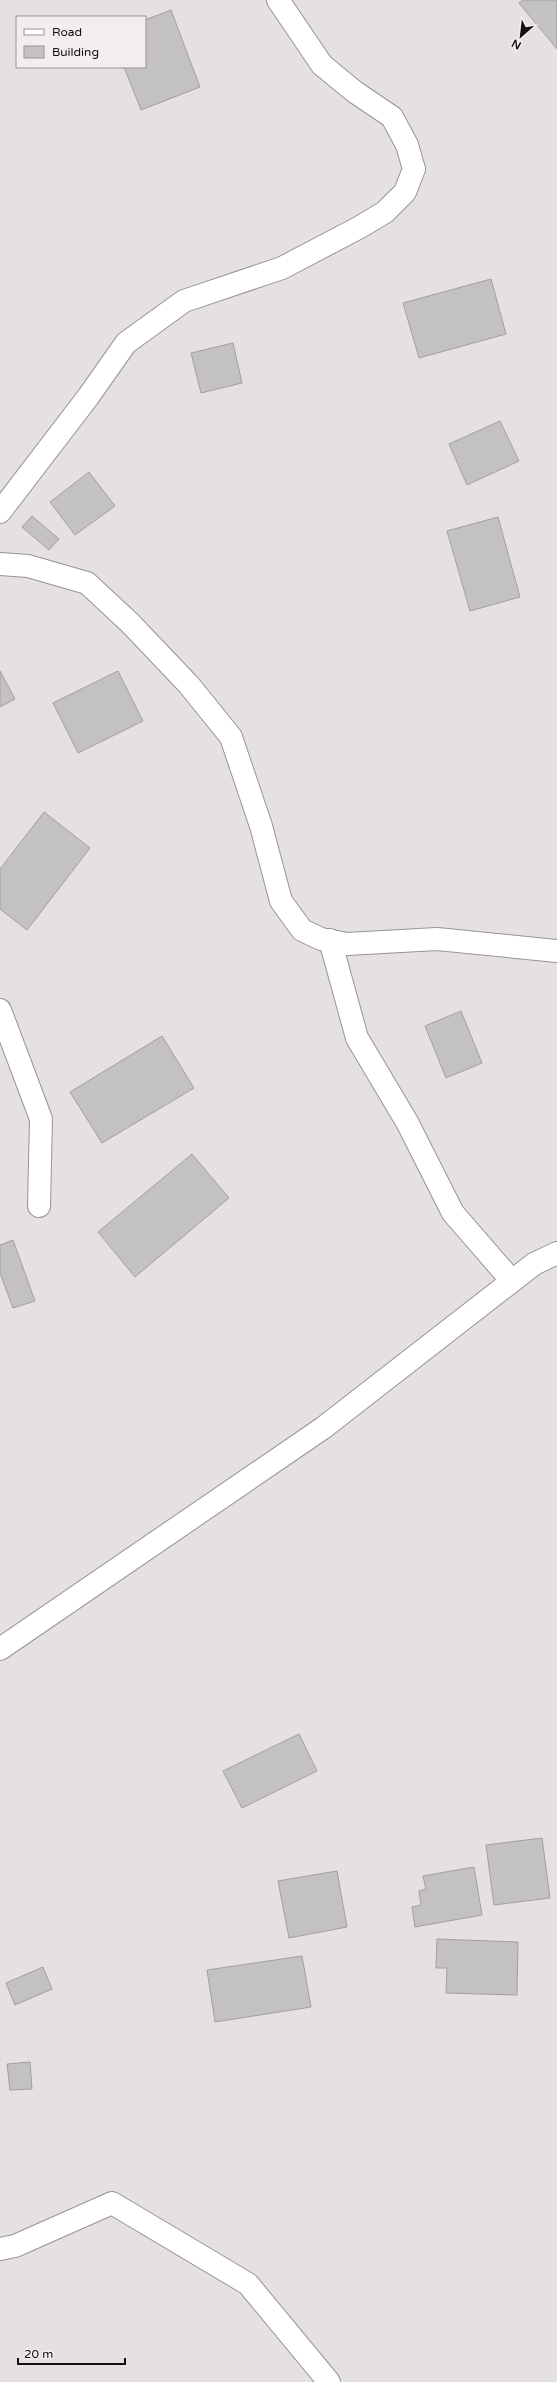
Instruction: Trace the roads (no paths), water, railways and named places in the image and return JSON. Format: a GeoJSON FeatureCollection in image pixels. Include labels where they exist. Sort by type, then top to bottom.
{"type":"FeatureCollection","features":[{"type":"Feature","properties":{"kind":"street"},"geometry":{"type":"LineString","coordinates":[[0,512],[88,397],[126,343],[184,301],[282,268],[360,227],[385,212],[405,192],[414,169],[407,145],[392,117],[355,92],[322,65],[278,0]]}},
{"type":"Feature","properties":{"kind":"street"},"geometry":{"type":"LineString","coordinates":[[0,564],[28,566],[87,582],[130,623],[189,685],[230,737],[261,826],[281,901],[302,930],[321,939],[347,944],[437,939],[557,951]]}},
{"type":"Feature","properties":{"kind":"street"},"geometry":{"type":"LineString","coordinates":[[330,940],[357,1038],[407,1122],[453,1213],[512,1281]]}},
{"type":"Feature","properties":{"kind":"street"},"geometry":{"type":"LineString","coordinates":[[0,1010],[41,1119],[39,1206]]}},
{"type":"Feature","properties":{"kind":"street"},"geometry":{"type":"LineString","coordinates":[[0,1649],[324,1428],[534,1264],[557,1253]]}},
{"type":"Feature","properties":{"kind":"street"},"geometry":{"type":"LineString","coordinates":[[0,2249],[15,2246],[112,2203],[248,2284],[329,2382]]}}]}
